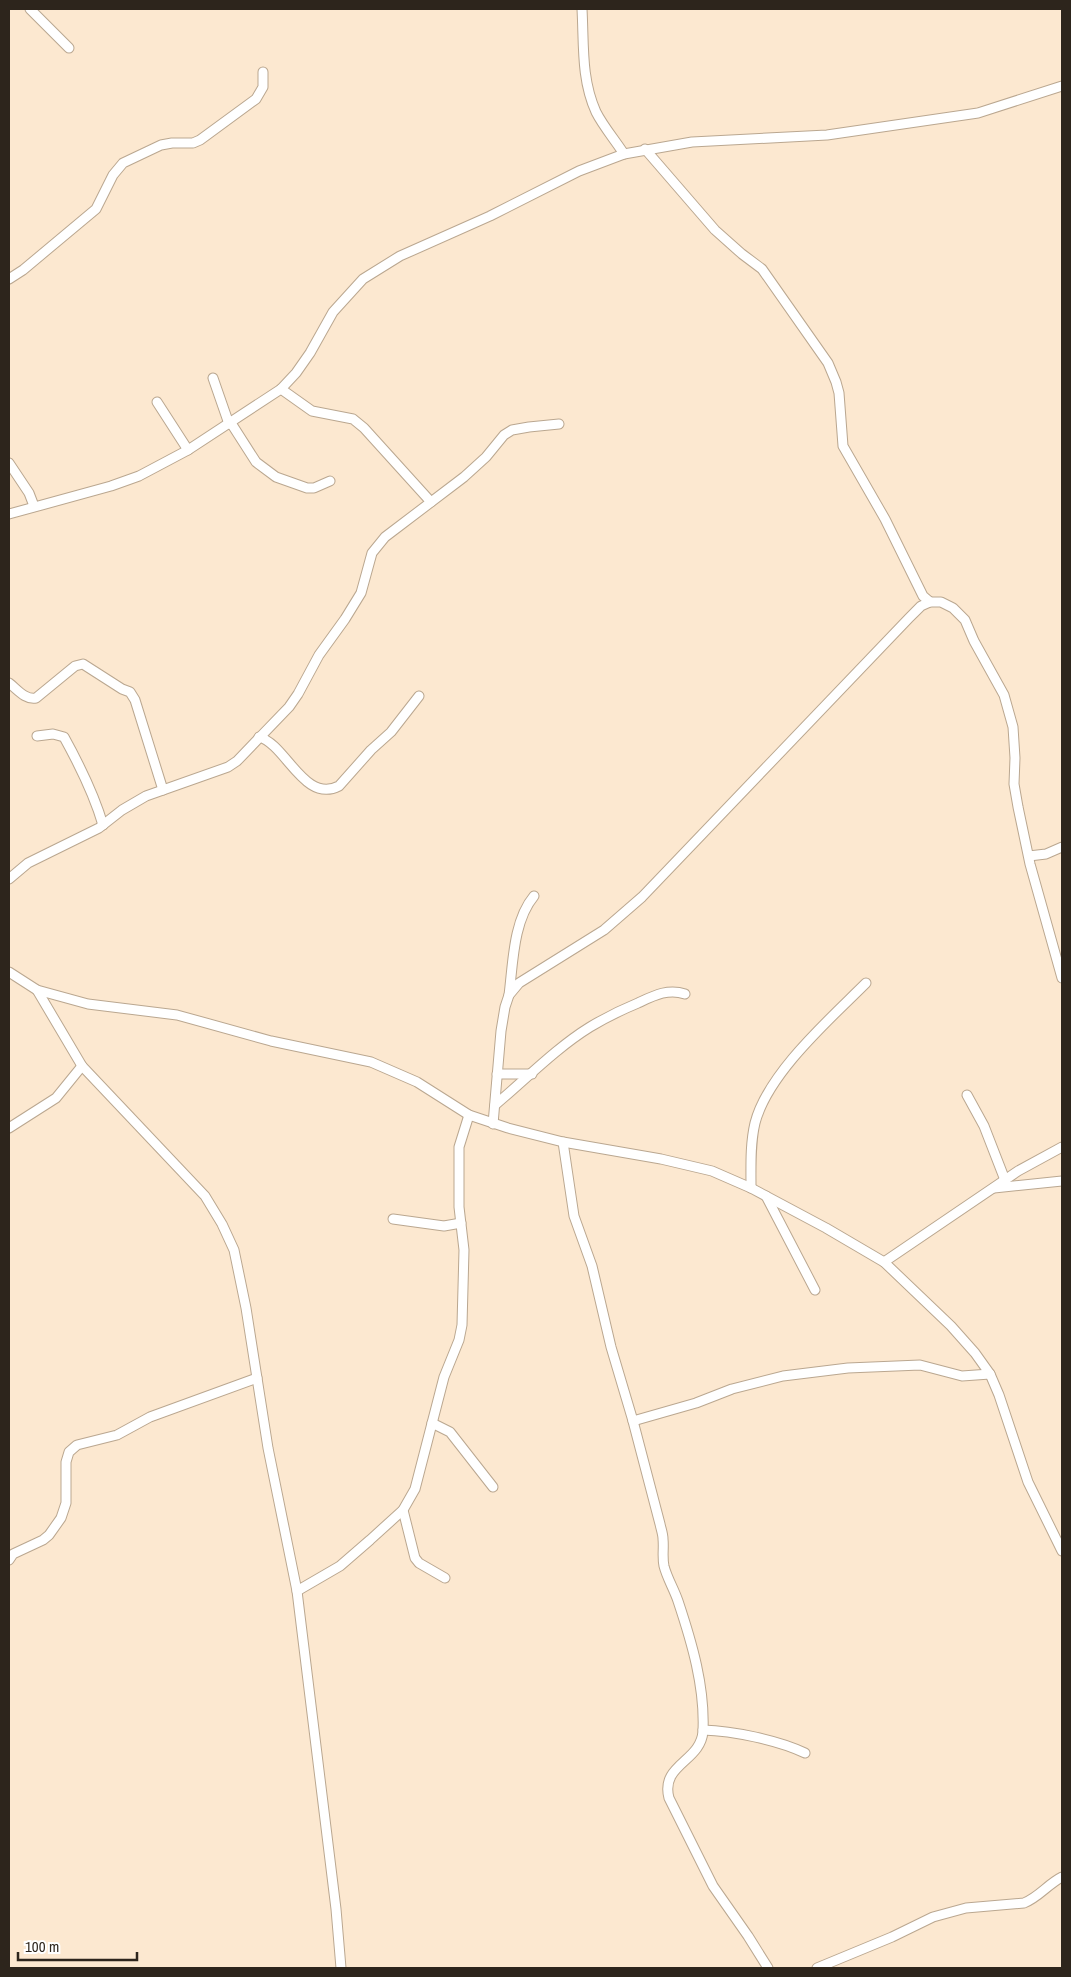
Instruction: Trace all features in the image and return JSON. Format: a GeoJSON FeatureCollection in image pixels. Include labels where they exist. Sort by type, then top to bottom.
{"type":"FeatureCollection","features":[{"type":"Feature","properties":{"kind":"street"},"geometry":{"type":"LineString","coordinates":[[30,9],[69,48]]}},
{"type":"Feature","properties":{"kind":"street"},"geometry":{"type":"LineString","coordinates":[[582,9],[584,74],[589,94],[597,114],[624,154]]}},
{"type":"Feature","properties":{"kind":"street"},"geometry":{"type":"LineString","coordinates":[[9,279],[23,270],[96,209],[118,167],[161,145],[193,143],[200,140],[256,99],[263,87],[263,72]]}},
{"type":"Feature","properties":{"kind":"street"},"geometry":{"type":"LineString","coordinates":[[9,514],[111,486],[139,476],[188,450],[281,389],[296,373],[310,353],[333,312],[362,279],[416,248],[490,216],[579,172],[624,154],[692,142],[827,135],[978,113],[1062,86]]}},
{"type":"Feature","properties":{"kind":"street"},"geometry":{"type":"LineString","coordinates":[[645,149],[715,230],[762,270],[828,363],[839,393],[842,446],[884,519],[923,596],[930,602]]}},
{"type":"Feature","properties":{"kind":"street"},"geometry":{"type":"LineString","coordinates":[[213,378],[230,423],[256,462],[276,478],[307,488],[314,488],[330,481]]}},
{"type":"Feature","properties":{"kind":"street"},"geometry":{"type":"LineString","coordinates":[[281,389],[312,411],[353,419],[364,428],[432,502]]}},
{"type":"Feature","properties":{"kind":"street"},"geometry":{"type":"LineString","coordinates":[[158,402],[188,450]]}},
{"type":"Feature","properties":{"kind":"street"},"geometry":{"type":"LineString","coordinates":[[9,879],[28,863],[103,825],[122,810],[146,796],[228,767],[237,760],[289,706],[298,694],[319,655],[361,593],[369,562],[377,545],[486,457],[504,435],[512,430],[559,424]]}},
{"type":"Feature","properties":{"kind":"street"},"geometry":{"type":"LineString","coordinates":[[9,462],[29,493],[34,506]]}},
{"type":"Feature","properties":{"kind":"street"},"geometry":{"type":"LineString","coordinates":[[509,996],[519,983],[529,975],[604,930],[642,897],[909,618],[921,606],[930,602],[941,602],[953,608],[965,620],[974,641],[1004,695],[1013,727],[1014,784],[1029,856],[1062,978]]}},
{"type":"Feature","properties":{"kind":"street"},"geometry":{"type":"LineString","coordinates":[[9,683],[28,698],[36,698],[75,666],[83,664],[122,689],[130,692],[135,700],[163,790]]}},
{"type":"Feature","properties":{"kind":"street"},"geometry":{"type":"LineString","coordinates":[[258,737],[267,739],[298,774],[311,784],[319,789],[332,790],[339,786],[371,750],[391,732],[419,696]]}},
{"type":"Feature","properties":{"kind":"street"},"geometry":{"type":"LineString","coordinates":[[37,736],[53,734],[64,738],[85,776],[103,825]]}},
{"type":"Feature","properties":{"kind":"street"},"geometry":{"type":"LineString","coordinates":[[1029,856],[1046,854],[1062,847]]}},
{"type":"Feature","properties":{"kind":"street"},"geometry":{"type":"LineString","coordinates":[[493,1124],[501,1031],[509,996],[520,918],[527,904],[534,896]]}},
{"type":"Feature","properties":{"kind":"street"},"geometry":{"type":"LineString","coordinates":[[9,972],[37,990],[88,1004],[177,1015],[271,1041],[371,1062],[417,1082],[469,1115],[493,1124],[562,1142],[661,1159],[712,1172],[752,1188],[884,1262],[975,1353],[990,1374],[999,1395],[1028,1482],[1062,1551]]}},
{"type":"Feature","properties":{"kind":"street"},"geometry":{"type":"LineString","coordinates":[[752,1188],[751,1156],[755,1124],[762,1105],[802,1047],[866,983]]}},
{"type":"Feature","properties":{"kind":"street"},"geometry":{"type":"LineString","coordinates":[[37,990],[82,1066],[205,1196],[222,1224],[234,1250],[268,1448],[297,1591],[335,1900],[341,1968]]}},
{"type":"Feature","properties":{"kind":"street"},"geometry":{"type":"LineString","coordinates":[[494,1105],[588,1028],[612,1014],[666,992],[676,991],[685,994]]}},
{"type":"Feature","properties":{"kind":"street"},"geometry":{"type":"LineString","coordinates":[[9,1128],[56,1098],[82,1066]]}},
{"type":"Feature","properties":{"kind":"street"},"geometry":{"type":"LineString","coordinates":[[497,1074],[532,1074]]}},
{"type":"Feature","properties":{"kind":"street"},"geometry":{"type":"LineString","coordinates":[[967,1095],[984,1126],[1005,1180]]}},
{"type":"Feature","properties":{"kind":"street"},"geometry":{"type":"LineString","coordinates":[[297,1591],[340,1566],[404,1510],[415,1489],[444,1378],[459,1340],[462,1325],[464,1250],[458,1199],[459,1147],[469,1115]]}},
{"type":"Feature","properties":{"kind":"street"},"geometry":{"type":"LineString","coordinates":[[562,1142],[574,1216],[592,1266],[611,1346],[633,1421],[663,1539],[664,1565],[684,1620],[699,1677],[703,1730],[700,1743],[693,1754],[669,1777],[667,1790],[672,1804],[713,1886],[768,1968]]}},
{"type":"Feature","properties":{"kind":"street"},"geometry":{"type":"LineString","coordinates":[[884,1262],[1005,1180],[1062,1147]]}},
{"type":"Feature","properties":{"kind":"street"},"geometry":{"type":"LineString","coordinates":[[992,1189],[1062,1181]]}},
{"type":"Feature","properties":{"kind":"street"},"geometry":{"type":"LineString","coordinates":[[766,1196],[815,1290]]}},
{"type":"Feature","properties":{"kind":"street"},"geometry":{"type":"LineString","coordinates":[[393,1219],[444,1226],[461,1223]]}},
{"type":"Feature","properties":{"kind":"street"},"geometry":{"type":"LineString","coordinates":[[633,1421],[696,1403],[732,1389],[783,1376],[848,1368],[920,1365],[962,1376],[990,1374]]}},
{"type":"Feature","properties":{"kind":"street"},"geometry":{"type":"LineString","coordinates":[[9,1560],[13,1554],[43,1540],[61,1518],[66,1503],[66,1462],[69,1452],[76,1445],[117,1435],[150,1417],[256,1378]]}},
{"type":"Feature","properties":{"kind":"street"},"geometry":{"type":"LineString","coordinates":[[432,1423],[450,1432],[493,1487]]}},
{"type":"Feature","properties":{"kind":"street"},"geometry":{"type":"LineString","coordinates":[[404,1510],[415,1558],[419,1563],[445,1578]]}},
{"type":"Feature","properties":{"kind":"street"},"geometry":{"type":"LineString","coordinates":[[703,1730],[728,1732],[792,1747],[805,1754]]}},
{"type":"Feature","properties":{"kind":"street"},"geometry":{"type":"LineString","coordinates":[[817,1968],[892,1937],[933,1917],[966,1908],[1024,1903],[1032,1900],[1053,1882],[1062,1877]]}}]}
